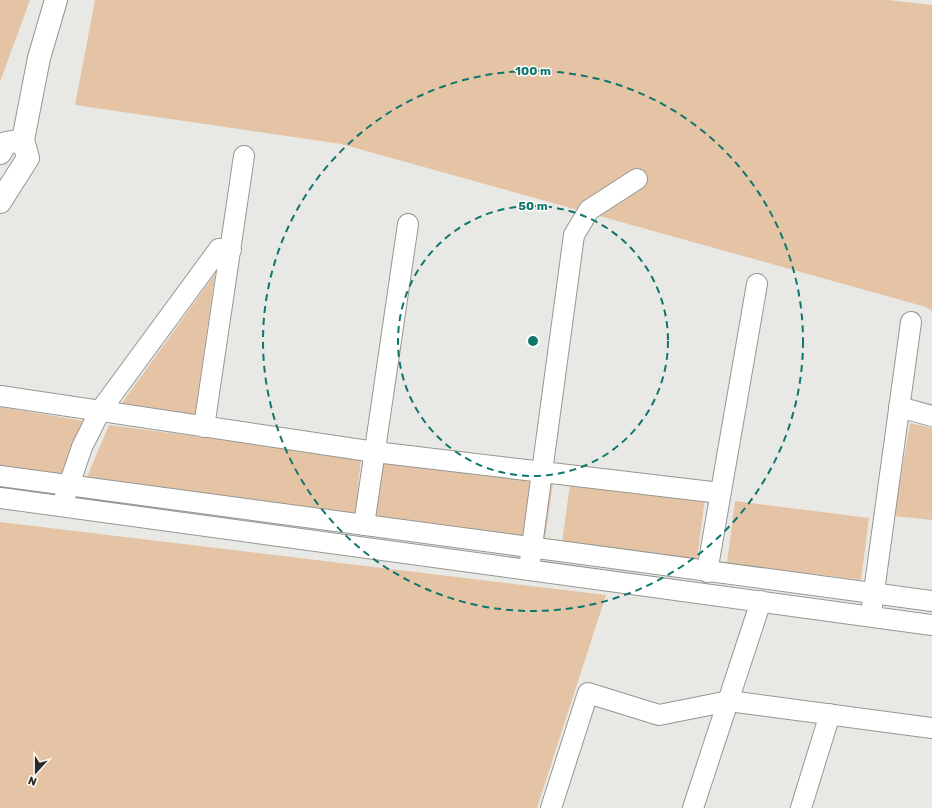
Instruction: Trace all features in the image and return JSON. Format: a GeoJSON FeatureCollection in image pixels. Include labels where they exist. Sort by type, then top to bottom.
{"type":"FeatureCollection","features":[{"type":"Feature","properties":{"kind":"street"},"geometry":{"type":"LineString","coordinates":[[0,202],[28,158],[23,140],[38,58],[56,0]]}},
{"type":"Feature","properties":{"kind":"street"},"geometry":{"type":"LineString","coordinates":[[0,153],[6,143],[23,140]]}},
{"type":"Feature","properties":{"kind":"street"},"geometry":{"type":"LineString","coordinates":[[204,427],[244,156]]}},
{"type":"Feature","properties":{"kind":"street"},"geometry":{"type":"LineString","coordinates":[[528,569],[574,235],[589,210],[637,179]]}},
{"type":"Feature","properties":{"kind":"street"},"geometry":{"type":"LineString","coordinates":[[364,526],[408,224]]}},
{"type":"Feature","properties":{"kind":"street"},"geometry":{"type":"LineString","coordinates":[[62,506],[82,448],[100,411],[219,249],[230,250]]}},
{"type":"Feature","properties":{"kind":"street"},"geometry":{"type":"LineString","coordinates":[[707,572],[757,284]]}},
{"type":"Feature","properties":{"kind":"street"},"geometry":{"type":"LineString","coordinates":[[870,616],[911,322]]}},
{"type":"Feature","properties":{"kind":"street"},"geometry":{"type":"LineString","coordinates":[[0,396],[375,452],[720,493]]}},
{"type":"Feature","properties":{"kind":"street"},"geometry":{"type":"LineString","coordinates":[[899,408],[932,416]]}},
{"type":"Feature","properties":{"kind":"street"},"geometry":{"type":"LineString","coordinates":[[0,476],[932,601]]}},
{"type":"Feature","properties":{"kind":"street"},"geometry":{"type":"LineString","coordinates":[[0,498],[932,625]]}},
{"type":"Feature","properties":{"kind":"street"},"geometry":{"type":"LineString","coordinates":[[693,808],[761,601]]}},
{"type":"Feature","properties":{"kind":"street"},"geometry":{"type":"LineString","coordinates":[[551,808],[588,693],[659,715],[729,701],[932,728]]}},
{"type":"Feature","properties":{"kind":"street"},"geometry":{"type":"LineString","coordinates":[[805,808],[801,808],[830,714]]}},
{"type":"Feature","properties":{"kind":"shaded area"},"geometry":{"type":"Polygon","coordinates":[[[0,0],[30,0],[0,82],[0,0]]]}},
{"type":"Feature","properties":{"kind":"shaded area"},"geometry":{"type":"Polygon","coordinates":[[[95,0],[889,0],[932,5],[932,311],[926,307],[341,144],[75,105],[95,0]]]}},
{"type":"Feature","properties":{"kind":"shaded area"},"geometry":{"type":"Polygon","coordinates":[[[215,274],[195,415],[119,407],[215,274]]]}},
{"type":"Feature","properties":{"kind":"shaded area"},"geometry":{"type":"Polygon","coordinates":[[[0,407],[84,421],[62,475],[0,465],[0,407]]]}},
{"type":"Feature","properties":{"kind":"shaded area"},"geometry":{"type":"Polygon","coordinates":[[[910,423],[932,428],[932,520],[894,516],[910,423]]]}},
{"type":"Feature","properties":{"kind":"shaded area"},"geometry":{"type":"Polygon","coordinates":[[[109,425],[361,458],[355,516],[87,477],[109,425]]]}},
{"type":"Feature","properties":{"kind":"shaded area"},"geometry":{"type":"Polygon","coordinates":[[[381,460],[553,483],[545,540],[373,518],[381,460]]]}},
{"type":"Feature","properties":{"kind":"shaded area"},"geometry":{"type":"Polygon","coordinates":[[[570,484],[705,498],[697,560],[562,543],[570,484]]]}},
{"type":"Feature","properties":{"kind":"shaded area"},"geometry":{"type":"Polygon","coordinates":[[[735,501],[869,518],[861,580],[727,563],[735,501]]]}},
{"type":"Feature","properties":{"kind":"shaded area"},"geometry":{"type":"Polygon","coordinates":[[[0,522],[606,595],[537,808],[0,808],[0,522]]]}}]}
